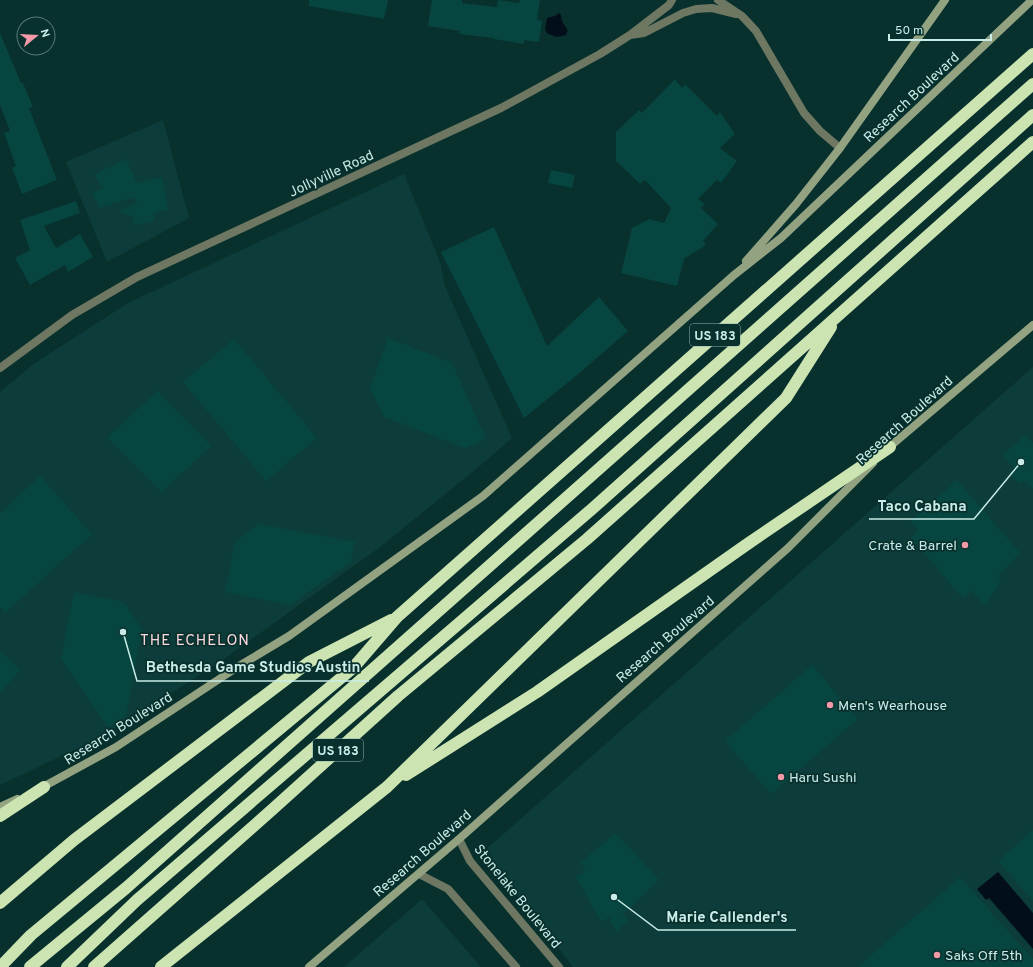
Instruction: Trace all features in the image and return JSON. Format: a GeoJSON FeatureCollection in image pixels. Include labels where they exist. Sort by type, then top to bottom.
{"type":"FeatureCollection","features":[{"type":"Feature","properties":{"kind":"highway","name":"US 183"},"geometry":{"type":"LineString","coordinates":[[0,967],[30,935],[353,668],[397,617],[1033,54]]}},
{"type":"Feature","properties":{"kind":"highway"},"geometry":{"type":"LineString","coordinates":[[43,967],[126,888],[1033,84]]}},
{"type":"Feature","properties":{"kind":"highway"},"geometry":{"type":"LineString","coordinates":[[67,967],[137,900],[592,509],[1033,115]]}},
{"type":"Feature","properties":{"kind":"highway","name":"US 183"},"geometry":{"type":"LineString","coordinates":[[94,967],[398,696],[587,539],[1033,142]]}},
{"type":"Feature","properties":{"kind":"highway"},"geometry":{"type":"LineString","coordinates":[[161,967],[386,787],[786,398],[839,315]]}},
{"type":"Feature","properties":{"kind":"highway"},"geometry":{"type":"LineString","coordinates":[[386,787],[537,692],[739,549],[890,447]]}},
{"type":"Feature","properties":{"kind":"highway"},"geometry":{"type":"LineString","coordinates":[[0,903],[74,840],[309,662],[397,617]]}},
{"type":"Feature","properties":{"kind":"highway"},"geometry":{"type":"LineString","coordinates":[[0,816],[44,787]]}},
{"type":"Feature","properties":{"kind":"highway"},"geometry":{"type":"LineString","coordinates":[[30,967],[126,888]]}},
{"type":"Feature","properties":{"kind":"highway"},"geometry":{"type":"LineString","coordinates":[[77,967],[137,900]]}},
{"type":"Feature","properties":{"kind":"main road","name":"Research Boulevard"},"geometry":{"type":"LineString","coordinates":[[734,275],[796,204],[840,148],[945,0]]}},
{"type":"Feature","properties":{"kind":"main road","name":"Research Boulevard"},"geometry":{"type":"LineString","coordinates":[[0,807],[44,787],[116,747],[239,666],[289,636],[483,496],[734,275],[781,238],[1032,0]]}},
{"type":"Feature","properties":{"kind":"main road","name":"Research Boulevard"},"geometry":{"type":"LineString","coordinates":[[309,967],[419,874],[788,548],[890,447],[1033,326]]}},
{"type":"Feature","properties":{"kind":"street","name":"Jollyville Road"},"geometry":{"type":"LineString","coordinates":[[0,368],[72,315],[137,277],[501,108],[600,54],[630,35],[668,5],[672,0]]}},
{"type":"Feature","properties":{"kind":"street"},"geometry":{"type":"LineString","coordinates":[[718,0],[742,16],[756,31],[804,113],[820,131],[840,148]]}},
{"type":"Feature","properties":{"kind":"street"},"geometry":{"type":"LineString","coordinates":[[630,35],[644,34],[683,13],[696,9],[712,8],[742,16]]}},
{"type":"Feature","properties":{"kind":"street","name":"Stonelake Boulevard"},"geometry":{"type":"LineString","coordinates":[[458,839],[470,861],[559,967]]}},
{"type":"Feature","properties":{"kind":"street"},"geometry":{"type":"LineString","coordinates":[[419,874],[448,889],[516,967]]}},
{"type":"Feature","properties":{"kind":"shaded area"},"geometry":{"type":"Polygon","coordinates":[[[559,13],[567,33],[566,35],[557,37],[548,34],[545,30],[547,18],[555,16],[559,13]]]}},
{"type":"Feature","properties":{"kind":"shaded area"},"geometry":{"type":"Polygon","coordinates":[[[163,120],[189,218],[107,262],[66,162],[163,120]]]}},
{"type":"Feature","properties":{"kind":"shaded area"},"geometry":{"type":"Polygon","coordinates":[[[404,174],[440,262],[445,286],[512,438],[379,548],[217,664],[104,736],[0,785],[0,392],[35,363],[128,303],[404,174]]]}},
{"type":"Feature","properties":{"kind":"shaded area"},"geometry":{"type":"Polygon","coordinates":[[[1033,367],[1033,967],[573,967],[483,852],[1033,367]]]}},
{"type":"Feature","properties":{"kind":"shaded area"},"geometry":{"type":"Polygon","coordinates":[[[998,872],[1033,913],[1033,949],[989,898],[986,900],[977,889],[998,872]]]}},
{"type":"Feature","properties":{"kind":"shaded area"},"geometry":{"type":"Polygon","coordinates":[[[422,899],[481,967],[344,967],[422,899]]]}},
{"type":"Feature","properties":{"kind":"building"},"geometry":{"type":"Polygon","coordinates":[[[309,0],[388,0],[384,19],[309,6],[309,0]]]}},
{"type":"Feature","properties":{"kind":"building"},"geometry":{"type":"Polygon","coordinates":[[[432,0],[462,0],[462,3],[497,7],[498,0],[519,3],[520,0],[540,0],[537,20],[542,21],[539,42],[524,40],[524,44],[494,38],[459,34],[460,31],[428,26],[432,0]]]}},
{"type":"Feature","properties":{"kind":"building"},"geometry":{"type":"Polygon","coordinates":[[[0,33],[33,107],[29,108],[57,180],[22,194],[12,168],[16,166],[4,133],[10,131],[0,105],[0,33]]]}},
{"type":"Feature","properties":{"kind":"building"},"geometry":{"type":"Polygon","coordinates":[[[675,79],[682,88],[685,84],[717,116],[720,112],[735,134],[720,148],[737,161],[721,183],[717,180],[698,199],[705,204],[701,208],[718,224],[703,241],[706,245],[684,259],[677,286],[621,273],[632,228],[649,219],[664,223],[671,208],[645,180],[640,184],[616,161],[616,132],[639,110],[642,113],[675,79]]]}},
{"type":"Feature","properties":{"kind":"building"},"geometry":{"type":"Polygon","coordinates":[[[126,159],[137,183],[162,177],[168,210],[153,213],[155,221],[134,225],[132,216],[120,212],[137,202],[134,197],[99,208],[92,193],[102,188],[95,174],[126,159]]]}},
{"type":"Feature","properties":{"kind":"building"},"geometry":{"type":"Polygon","coordinates":[[[551,170],[575,175],[572,188],[548,183],[551,170]]]}},
{"type":"Feature","properties":{"kind":"building"},"geometry":{"type":"Polygon","coordinates":[[[76,201],[80,213],[44,226],[56,248],[80,234],[93,257],[68,272],[65,265],[30,285],[15,258],[30,250],[20,220],[76,201]]]}},
{"type":"Feature","properties":{"kind":"building"},"geometry":{"type":"Polygon","coordinates":[[[494,227],[547,346],[599,297],[628,331],[524,418],[441,252],[494,227]]]}},
{"type":"Feature","properties":{"kind":"building"},"geometry":{"type":"Polygon","coordinates":[[[388,338],[452,363],[486,439],[465,448],[384,417],[370,388],[388,338]]]}},
{"type":"Feature","properties":{"kind":"building"},"geometry":{"type":"Polygon","coordinates":[[[234,339],[317,438],[266,481],[183,382],[234,339]]]}},
{"type":"Feature","properties":{"kind":"building"},"geometry":{"type":"Polygon","coordinates":[[[158,391],[211,446],[162,492],[107,437],[158,391]]]}},
{"type":"Feature","properties":{"kind":"building"},"geometry":{"type":"Polygon","coordinates":[[[1025,435],[1033,443],[1033,489],[1024,480],[1019,484],[1010,474],[1015,469],[1003,455],[1025,435]]]}},
{"type":"Feature","properties":{"kind":"building"},"geometry":{"type":"Polygon","coordinates":[[[40,476],[92,534],[5,613],[0,607],[0,513],[40,476]]]}},
{"type":"Feature","properties":{"kind":"building","name":"Crate & Barrel"},"geometry":{"type":"Polygon","coordinates":[[[957,480],[1020,553],[998,576],[1001,582],[985,605],[971,591],[963,599],[911,537],[918,530],[910,522],[957,480]]]}},
{"type":"Feature","properties":{"kind":"building"},"geometry":{"type":"Polygon","coordinates":[[[259,524],[355,542],[350,563],[290,605],[225,592],[235,542],[259,524]]]}},
{"type":"Feature","properties":{"kind":"building"},"geometry":{"type":"Polygon","coordinates":[[[74,592],[124,602],[142,629],[126,716],[108,728],[61,659],[74,592]]]}},
{"type":"Feature","properties":{"kind":"building"},"geometry":{"type":"Polygon","coordinates":[[[0,651],[20,670],[0,693],[0,651]]]}},
{"type":"Feature","properties":{"kind":"building"},"geometry":{"type":"Polygon","coordinates":[[[812,665],[858,719],[771,794],[725,741],[812,665]]]}},
{"type":"Feature","properties":{"kind":"building"},"geometry":{"type":"Polygon","coordinates":[[[1033,830],[1033,901],[998,861],[1033,830]]]}},
{"type":"Feature","properties":{"kind":"building"},"geometry":{"type":"Polygon","coordinates":[[[616,833],[659,880],[623,914],[628,921],[616,932],[609,917],[601,922],[576,877],[585,872],[581,862],[616,833]]]}},
{"type":"Feature","properties":{"kind":"building"},"geometry":{"type":"Polygon","coordinates":[[[960,877],[1033,959],[1033,967],[858,967],[960,877]]]}},
{"type":"Feature","properties":{"kind":"place","name":"Taco Cabana"},"geometry":{"type":"Point","coordinates":[1021,462]}},
{"type":"Feature","properties":{"kind":"place","name":"Crate & Barrel"},"geometry":{"type":"Point","coordinates":[965,545]}},
{"type":"Feature","properties":{"kind":"place","name":"Bethesda Game Studios Austin"},"geometry":{"type":"Point","coordinates":[123,632]}},
{"type":"Feature","properties":{"kind":"place","name":"Men's Wearhouse"},"geometry":{"type":"Point","coordinates":[830,705]}},
{"type":"Feature","properties":{"kind":"place","name":"Haru Sushi"},"geometry":{"type":"Point","coordinates":[781,777]}},
{"type":"Feature","properties":{"kind":"place","name":"Marie Callender's"},"geometry":{"type":"Point","coordinates":[614,897]}},
{"type":"Feature","properties":{"kind":"place","name":"Saks Off 5th"},"geometry":{"type":"Point","coordinates":[937,955]}},
{"type":"Feature","properties":{"kind":"district","name":"THE ECHELON"},"geometry":{"type":"Point","coordinates":[195,640]}}]}
